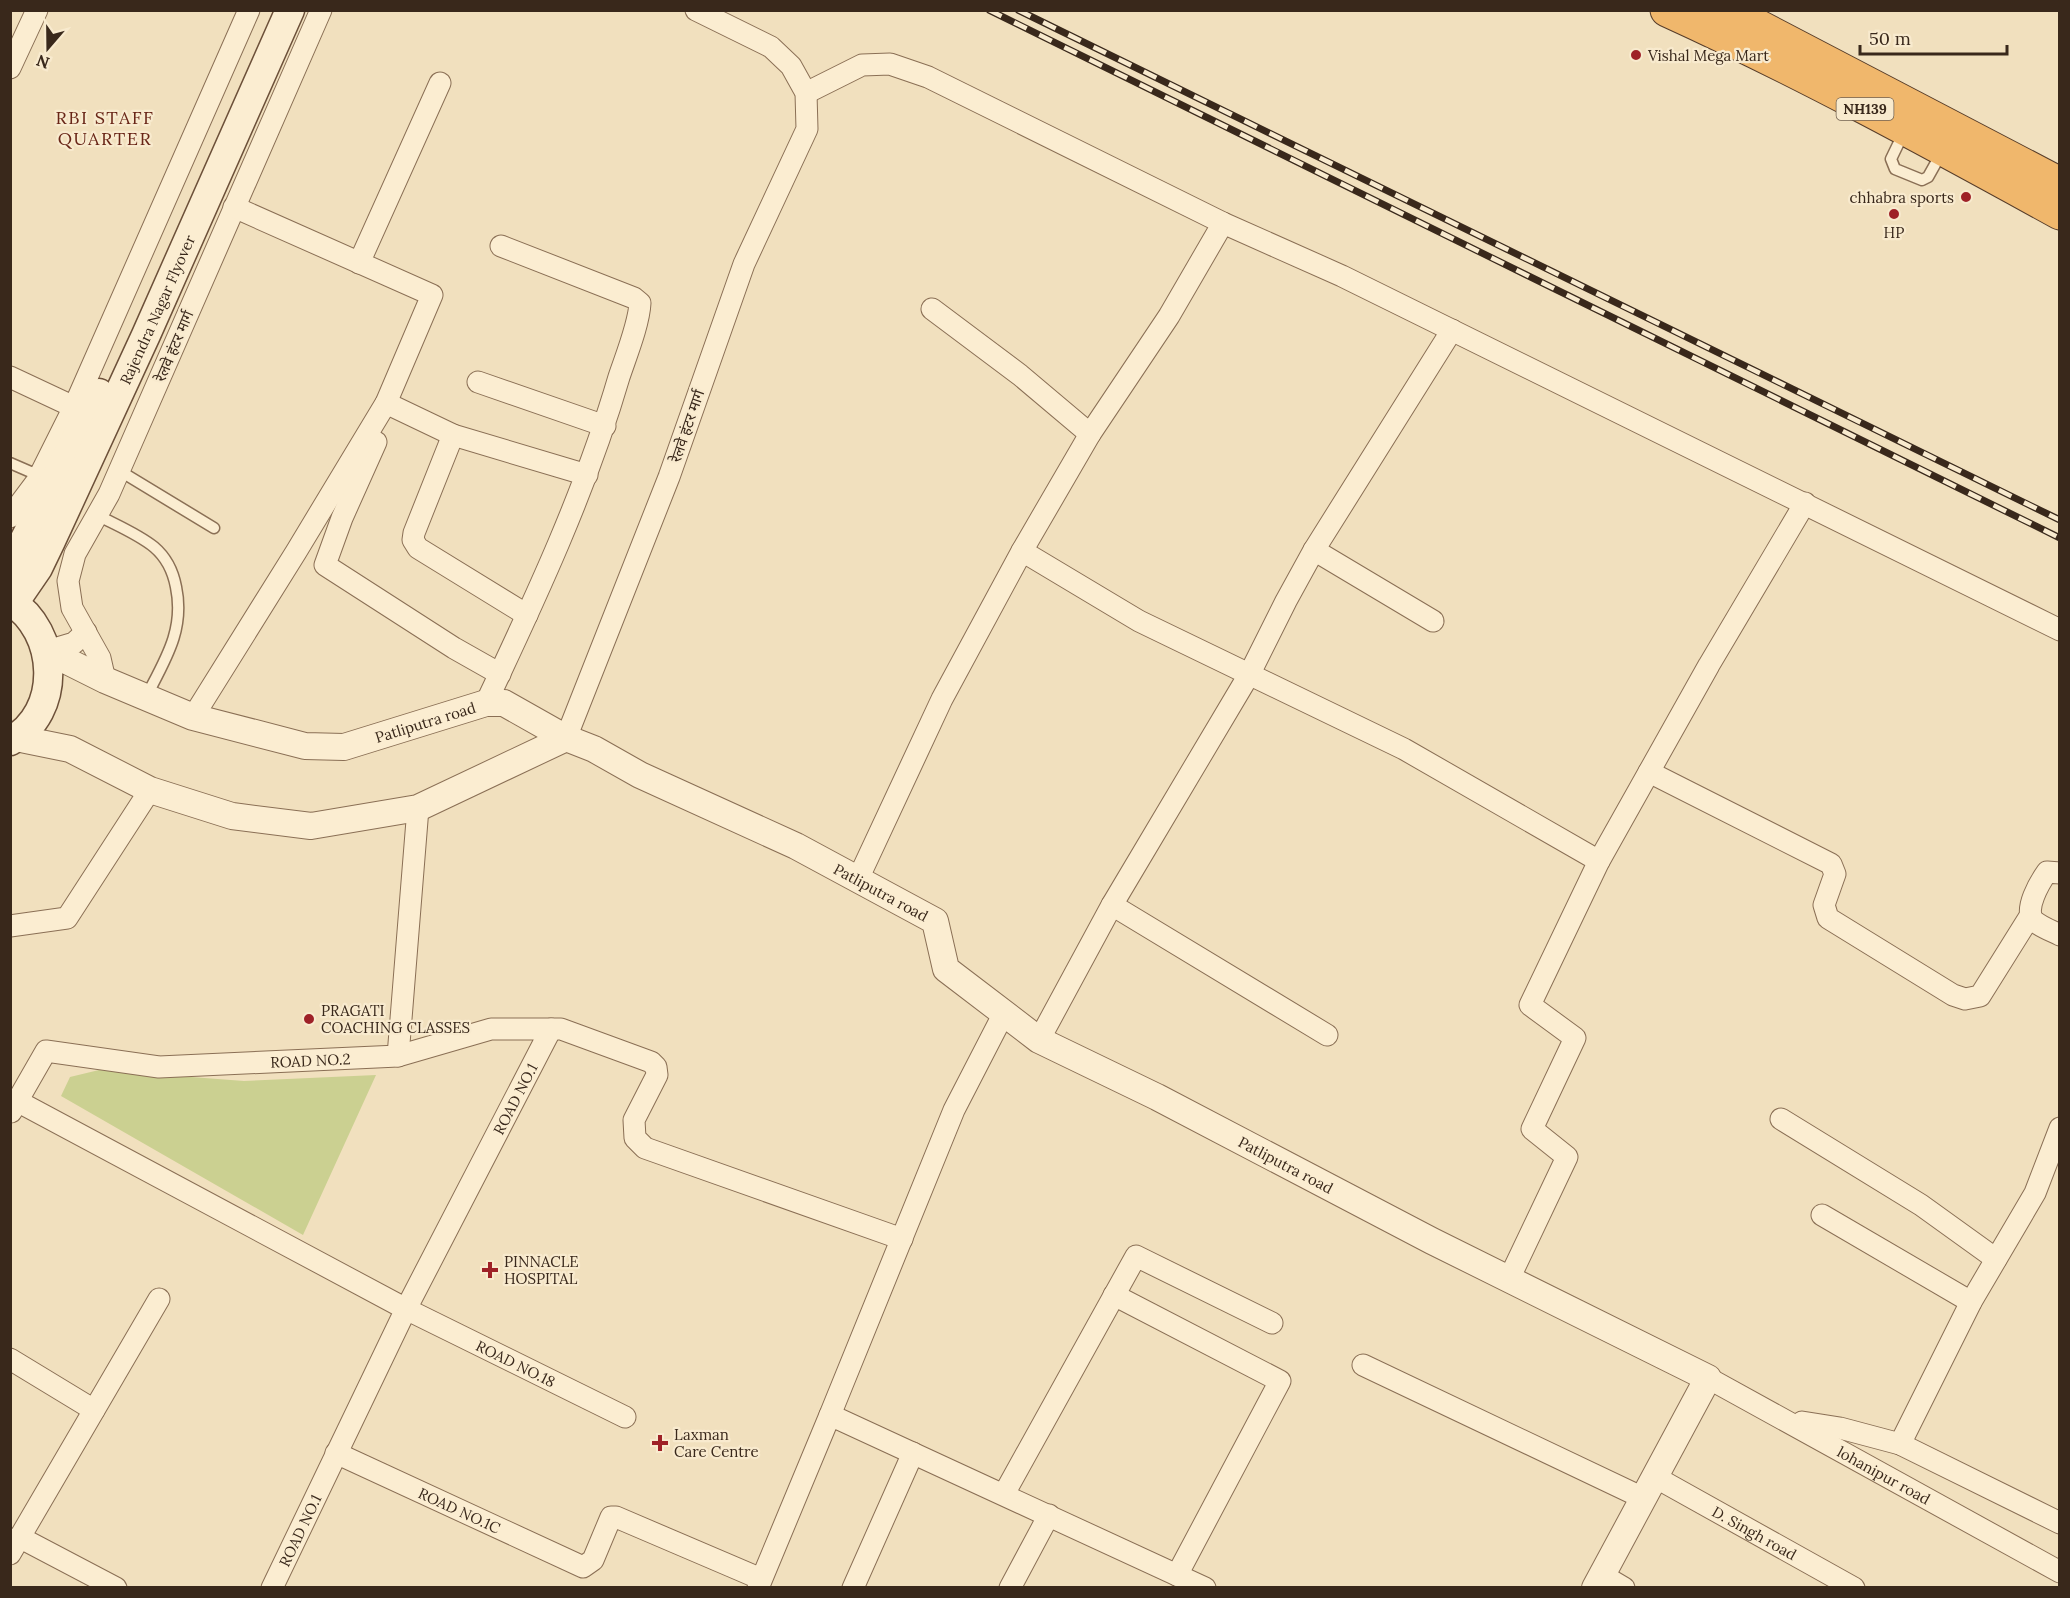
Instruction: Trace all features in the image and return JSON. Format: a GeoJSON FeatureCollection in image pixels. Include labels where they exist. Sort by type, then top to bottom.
{"type":"FeatureCollection","features":[{"type":"Feature","properties":{"kind":"highway","name":"NH139"},"geometry":{"type":"LineString","coordinates":[[1667,10],[1774,62],[2060,213]]}},
{"type":"Feature","properties":{"kind":"highway","name":"NH139"},"geometry":{"type":"LineString","coordinates":[[1727,10],[2060,184]]}},
{"type":"Feature","properties":{"kind":"main road","name":"Rajendra Nagar Flyover"},"geometry":{"type":"LineString","coordinates":[[10,568],[132,326],[270,10]]}},
{"type":"Feature","properties":{"kind":"main road","name":"Rajendra Nagar Flyover"},"geometry":{"type":"LineString","coordinates":[[12,602],[38,568],[31,529],[146,335],[290,10]]}},
{"type":"Feature","properties":{"kind":"main road"},"geometry":{"type":"LineString","coordinates":[[12,602],[29,616],[40,633],[47,651],[50,676],[45,700],[33,721],[13,740]]}},
{"type":"Feature","properties":{"kind":"street"},"geometry":{"type":"LineString","coordinates":[[10,68],[37,10]]}},
{"type":"Feature","properties":{"kind":"street"},"geometry":{"type":"LineString","coordinates":[[31,529],[40,476],[74,407],[249,10]]}},
{"type":"Feature","properties":{"kind":"street","name":"रेलवे हंटर मार्ग"},"geometry":{"type":"LineString","coordinates":[[105,680],[100,658],[72,608],[68,580],[75,554],[120,471],[321,10]]}},
{"type":"Feature","properties":{"kind":"street","name":"रेलवे हंटर मार्ग"},"geometry":{"type":"LineString","coordinates":[[566,738],[669,477],[744,264],[807,129],[806,93],[791,66],[771,47],[696,10]]}},
{"type":"Feature","properties":{"kind":"street"},"geometry":{"type":"LineString","coordinates":[[806,93],[862,65],[890,64],[928,77],[1223,223],[1342,276],[2060,630]]}},
{"type":"Feature","properties":{"kind":"street"},"geometry":{"type":"LineString","coordinates":[[359,263],[440,83]]}},
{"type":"Feature","properties":{"kind":"street"},"geometry":{"type":"LineString","coordinates":[[193,717],[386,403],[432,295],[234,207]]}},
{"type":"Feature","properties":{"kind":"street"},"geometry":{"type":"LineString","coordinates":[[858,879],[942,699],[1022,551],[1090,434],[1169,315],[1223,223]]}},
{"type":"Feature","properties":{"kind":"street"},"geometry":{"type":"LineString","coordinates":[[486,703],[587,476],[605,426],[640,308],[640,303],[634,298],[501,246]]}},
{"type":"Feature","properties":{"kind":"street"},"geometry":{"type":"LineString","coordinates":[[932,309],[1020,375],[1090,434]]}},
{"type":"Feature","properties":{"kind":"street"},"geometry":{"type":"LineString","coordinates":[[1039,1040],[1112,904],[1250,673],[1314,550],[1452,330]]}},
{"type":"Feature","properties":{"kind":"street"},"geometry":{"type":"LineString","coordinates":[[10,376],[74,407]]}},
{"type":"Feature","properties":{"kind":"street"},"geometry":{"type":"LineString","coordinates":[[478,382],[605,426]]}},
{"type":"Feature","properties":{"kind":"street"},"geometry":{"type":"LineString","coordinates":[[386,403],[453,435],[587,476]]}},
{"type":"Feature","properties":{"kind":"street"},"geometry":{"type":"LineString","coordinates":[[453,435],[414,532],[415,544],[527,615]]}},
{"type":"Feature","properties":{"kind":"street"},"geometry":{"type":"LineString","coordinates":[[377,440],[347,507],[325,565],[454,648],[500,674]]}},
{"type":"Feature","properties":{"kind":"street"},"geometry":{"type":"LineString","coordinates":[[1509,1279],[1567,1157],[1532,1129],[1575,1038],[1530,1005],[1599,861],[1709,665],[1805,503]]}},
{"type":"Feature","properties":{"kind":"street"},"geometry":{"type":"LineString","coordinates":[[1314,550],[1433,621]]}},
{"type":"Feature","properties":{"kind":"street"},"geometry":{"type":"LineString","coordinates":[[1022,551],[1139,621],[1404,749],[1599,861]]}},
{"type":"Feature","properties":{"kind":"street"},"geometry":{"type":"LineString","coordinates":[[47,651],[74,643],[86,632]]}},
{"type":"Feature","properties":{"kind":"street","name":"Patliputra road"},"geometry":{"type":"LineString","coordinates":[[47,651],[105,680],[193,717],[305,746],[344,747],[486,703],[504,703],[566,738],[594,749],[640,775],[796,846],[935,921],[946,969],[1039,1040],[1157,1096],[1432,1241],[1708,1378]]}},
{"type":"Feature","properties":{"kind":"street"},"geometry":{"type":"LineString","coordinates":[[13,740],[70,749],[150,790],[232,816],[311,825],[418,808],[566,738]]}},
{"type":"Feature","properties":{"kind":"street"},"geometry":{"type":"LineString","coordinates":[[1649,772],[1831,864],[1835,874],[1824,905],[1828,918],[1953,995],[1965,999],[1980,996],[2030,916],[2034,894],[2047,872],[2060,873]]}},
{"type":"Feature","properties":{"kind":"street"},"geometry":{"type":"LineString","coordinates":[[10,926],[67,918],[150,790]]}},
{"type":"Feature","properties":{"kind":"street"},"geometry":{"type":"LineString","coordinates":[[418,808],[398,1056],[491,1029],[561,1029],[651,1062],[656,1067],[657,1075],[634,1120],[635,1138],[645,1148],[902,1239]]}},
{"type":"Feature","properties":{"kind":"street"},"geometry":{"type":"LineString","coordinates":[[1112,904],[1327,1035]]}},
{"type":"Feature","properties":{"kind":"street"},"geometry":{"type":"LineString","coordinates":[[2030,916],[2060,935]]}},
{"type":"Feature","properties":{"kind":"street"},"geometry":{"type":"LineString","coordinates":[[760,1583],[954,1110],[1004,1013]]}},
{"type":"Feature","properties":{"kind":"street","name":"ROAD NO.1"},"geometry":{"type":"LineString","coordinates":[[272,1587],[406,1309],[551,1029]]}},
{"type":"Feature","properties":{"kind":"street","name":"ROAD NO.2"},"geometry":{"type":"LineString","coordinates":[[14,1107],[46,1051],[159,1067],[398,1056]]}},
{"type":"Feature","properties":{"kind":"street"},"geometry":{"type":"LineString","coordinates":[[14,1107],[406,1309]]}},
{"type":"Feature","properties":{"kind":"street"},"geometry":{"type":"LineString","coordinates":[[1781,1119],[1921,1205],[1996,1258]]}},
{"type":"Feature","properties":{"kind":"street"},"geometry":{"type":"LineString","coordinates":[[1900,1444],[1971,1302],[2035,1193],[2060,1128]]}},
{"type":"Feature","properties":{"kind":"street"},"geometry":{"type":"LineString","coordinates":[[1822,1215],[1971,1302]]}},
{"type":"Feature","properties":{"kind":"street"},"geometry":{"type":"LineString","coordinates":[[1004,1494],[1136,1256],[1272,1323]]}},
{"type":"Feature","properties":{"kind":"street"},"geometry":{"type":"LineString","coordinates":[[1114,1295],[1280,1381],[1177,1575]]}},
{"type":"Feature","properties":{"kind":"street"},"geometry":{"type":"LineString","coordinates":[[116,1587],[15,1545],[159,1299]]}},
{"type":"Feature","properties":{"kind":"street","name":"ROAD NO.18"},"geometry":{"type":"LineString","coordinates":[[406,1309],[625,1417]]}},
{"type":"Feature","properties":{"kind":"street"},"geometry":{"type":"LineString","coordinates":[[10,1359],[94,1410]]}},
{"type":"Feature","properties":{"kind":"street","name":"D. Singh road"},"geometry":{"type":"LineString","coordinates":[[1363,1365],[1649,1488],[1854,1587]]}},
{"type":"Feature","properties":{"kind":"street"},"geometry":{"type":"LineString","coordinates":[[1624,1587],[1598,1581],[1708,1378]]}},
{"type":"Feature","properties":{"kind":"street","name":"lohanipur road"},"geometry":{"type":"LineString","coordinates":[[1708,1378],[2060,1572]]}},
{"type":"Feature","properties":{"kind":"street"},"geometry":{"type":"LineString","coordinates":[[830,1415],[1205,1587]]}},
{"type":"Feature","properties":{"kind":"street"},"geometry":{"type":"LineString","coordinates":[[1785,1419],[1840,1428],[1900,1444],[2060,1523]]}},
{"type":"Feature","properties":{"kind":"street","name":"ROAD NO.1C"},"geometry":{"type":"LineString","coordinates":[[336,1453],[583,1567],[593,1560],[611,1517],[616,1517],[760,1583]]}},
{"type":"Feature","properties":{"kind":"street"},"geometry":{"type":"LineString","coordinates":[[853,1587],[913,1453]]}},
{"type":"Feature","properties":{"kind":"street"},"geometry":{"type":"LineString","coordinates":[[1010,1587],[1049,1515]]}},
{"type":"Feature","properties":{"kind":"lane"},"geometry":{"type":"LineString","coordinates":[[10,463],[40,476]]}},
{"type":"Feature","properties":{"kind":"lane"},"geometry":{"type":"LineString","coordinates":[[120,471],[214,528]]}},
{"type":"Feature","properties":{"kind":"lane"},"geometry":{"type":"LineString","coordinates":[[98,515],[153,546],[172,568],[175,579],[179,612],[177,629],[171,648],[146,697]]}},
{"type":"Feature","properties":{"kind":"green space"},"geometry":{"type":"Polygon","coordinates":[[[99,1070],[244,1081],[376,1075],[303,1235],[61,1096],[70,1077],[99,1070]]]}},
{"type":"Feature","properties":{"kind":"railway"},"geometry":{"type":"LineString","coordinates":[[989,10],[2060,538]]}},
{"type":"Feature","properties":{"kind":"railway"},"geometry":{"type":"LineString","coordinates":[[1018,10],[2060,520]]}},
{"type":"Feature","properties":{"kind":"place","name":"Vishal Mega Mart"},"geometry":{"type":"Point","coordinates":[1636,55]}},
{"type":"Feature","properties":{"kind":"place","name":"chhabra sports"},"geometry":{"type":"Point","coordinates":[1966,197]}},
{"type":"Feature","properties":{"kind":"place","name":"HP"},"geometry":{"type":"Point","coordinates":[1894,214]}},
{"type":"Feature","properties":{"kind":"place","name":"PRAGATI COACHING CLASSES"},"geometry":{"type":"Point","coordinates":[309,1019]}},
{"type":"Feature","properties":{"kind":"place","name":"PINNACLE HOSPITAL"},"geometry":{"type":"Point","coordinates":[490,1270]}},
{"type":"Feature","properties":{"kind":"place","name":"Laxman Care Centre"},"geometry":{"type":"Point","coordinates":[660,1443]}},
{"type":"Feature","properties":{"kind":"district","name":"RBI STAFF QUARTER"},"geometry":{"type":"Point","coordinates":[105,127]}}]}
